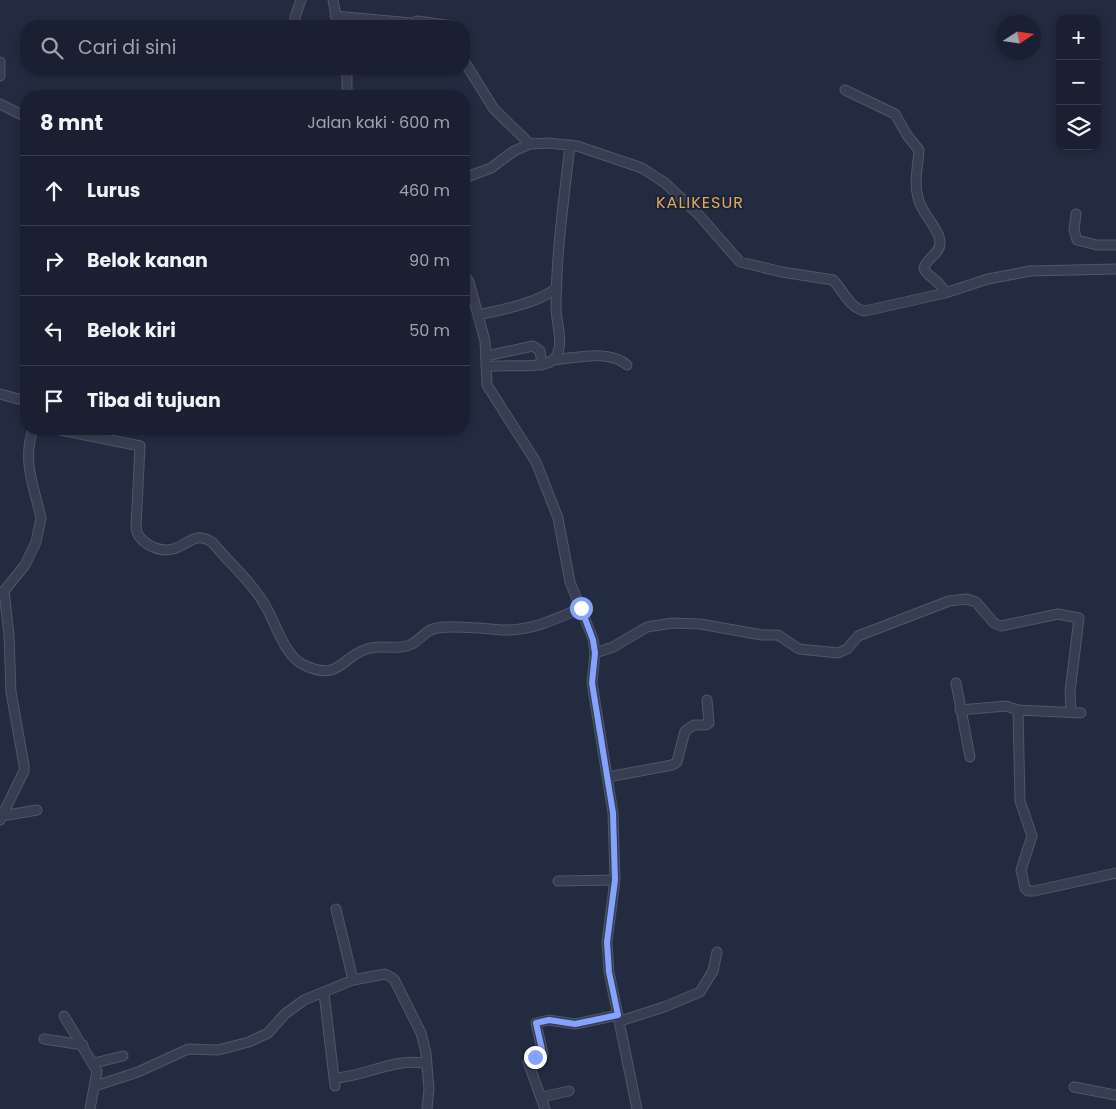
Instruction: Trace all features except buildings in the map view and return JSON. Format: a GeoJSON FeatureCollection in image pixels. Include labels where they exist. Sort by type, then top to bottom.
{"type":"FeatureCollection","features":[{"type":"Feature","properties":{"kind":"street"},"geometry":{"type":"LineString","coordinates":[[295,20],[296,10],[301,0]]}},
{"type":"Feature","properties":{"kind":"street"},"geometry":{"type":"LineString","coordinates":[[334,0],[336,20]]}},
{"type":"Feature","properties":{"kind":"street"},"geometry":{"type":"LineString","coordinates":[[334,16],[379,20]]}},
{"type":"Feature","properties":{"kind":"street"},"geometry":{"type":"LineString","coordinates":[[0,62],[0,76]]}},
{"type":"Feature","properties":{"kind":"street"},"geometry":{"type":"LineString","coordinates":[[470,71],[494,109],[530,144]]}},
{"type":"Feature","properties":{"kind":"street"},"geometry":{"type":"LineString","coordinates":[[347,75],[347,90]]}},
{"type":"Feature","properties":{"kind":"street"},"geometry":{"type":"LineString","coordinates":[[845,90],[895,114],[907,135],[919,150],[915,178],[916,190],[924,214],[937,231],[940,242],[938,249],[924,268],[929,275],[939,281],[945,293]]}},
{"type":"Feature","properties":{"kind":"street"},"geometry":{"type":"LineString","coordinates":[[0,104],[20,114]]}},
{"type":"Feature","properties":{"kind":"street"},"geometry":{"type":"LineString","coordinates":[[470,176],[491,168],[514,151],[530,144],[548,142],[570,145],[642,168],[665,183],[698,214],[740,262],[782,272],[833,280],[844,295],[861,310],[879,309],[945,293],[988,278],[1030,271],[1116,269]]}},
{"type":"Feature","properties":{"kind":"street"},"geometry":{"type":"LineString","coordinates":[[553,360],[560,346],[556,309],[557,288],[570,145]]}},
{"type":"Feature","properties":{"kind":"street"},"geometry":{"type":"LineString","coordinates":[[1076,214],[1074,230],[1077,240],[1097,245],[1116,245]]}},
{"type":"Feature","properties":{"kind":"street"},"geometry":{"type":"LineString","coordinates":[[470,286],[485,341],[486,380],[536,462],[558,518],[570,582],[593,640],[595,653],[592,683],[613,813],[615,880],[607,942],[609,972],[637,1109]]}},
{"type":"Feature","properties":{"kind":"street"},"geometry":{"type":"LineString","coordinates":[[478,315],[519,306],[548,295],[557,288]]}},
{"type":"Feature","properties":{"kind":"street"},"geometry":{"type":"LineString","coordinates":[[486,356],[533,346],[540,351],[542,365]]}},
{"type":"Feature","properties":{"kind":"street"},"geometry":{"type":"LineString","coordinates":[[486,366],[542,365],[553,360],[610,357],[621,359],[627,364]]}},
{"type":"Feature","properties":{"kind":"street"},"geometry":{"type":"LineString","coordinates":[[0,394],[20,399]]}},
{"type":"Feature","properties":{"kind":"street"},"geometry":{"type":"LineString","coordinates":[[1,818],[24,771],[11,692],[9,635],[4,595],[6,587],[25,565],[40,528],[41,518],[27,459],[28,443],[31,435]]}},
{"type":"Feature","properties":{"kind":"street"},"geometry":{"type":"LineString","coordinates":[[86,435],[140,446],[136,535],[141,542],[166,550],[177,548],[193,539],[202,538],[213,543],[265,605],[290,653],[300,662],[313,668],[326,670],[338,668],[365,649],[411,644],[423,634],[434,629],[507,630],[530,627],[547,624],[581,608]]}},
{"type":"Feature","properties":{"kind":"street"},"geometry":{"type":"LineString","coordinates":[[595,653],[613,647],[647,627],[672,623],[700,624],[762,635],[778,635],[799,649],[838,653],[847,649],[858,636],[949,601],[967,600],[976,602],[994,623],[1001,626],[1058,614],[1079,618],[1070,692],[1071,712]]}},
{"type":"Feature","properties":{"kind":"street"},"geometry":{"type":"LineString","coordinates":[[956,683],[970,757]]}},
{"type":"Feature","properties":{"kind":"street"},"geometry":{"type":"LineString","coordinates":[[608,777],[672,765],[677,762],[685,731],[694,725],[709,723],[707,700]]}},
{"type":"Feature","properties":{"kind":"street"},"geometry":{"type":"LineString","coordinates":[[960,710],[1006,706],[1018,710],[1081,713]]}},
{"type":"Feature","properties":{"kind":"street"},"geometry":{"type":"LineString","coordinates":[[1018,710],[1020,801],[1032,836],[1021,870],[1025,888],[1028,891],[1034,891],[1116,873]]}},
{"type":"Feature","properties":{"kind":"street"},"geometry":{"type":"LineString","coordinates":[[1,818],[37,810]]}},
{"type":"Feature","properties":{"kind":"street"},"geometry":{"type":"LineString","coordinates":[[558,881],[615,880]]}},
{"type":"Feature","properties":{"kind":"street"},"geometry":{"type":"LineString","coordinates":[[336,909],[353,980]]}},
{"type":"Feature","properties":{"kind":"street"},"geometry":{"type":"LineString","coordinates":[[545,1109],[528,1062],[543,1054],[536,1023],[549,1020],[575,1024],[619,1018],[664,1007],[700,992],[713,971],[717,952]]}},
{"type":"Feature","properties":{"kind":"street"},"geometry":{"type":"LineString","coordinates":[[95,1086],[138,1072],[188,1049],[218,1050],[249,1042],[268,1033],[285,1014],[304,1000],[353,980],[385,974],[394,979],[421,1033],[427,1064],[429,1089],[427,1109]]}},
{"type":"Feature","properties":{"kind":"street"},"geometry":{"type":"LineString","coordinates":[[324,993],[335,1082],[384,1067],[418,1062],[427,1064]]}},
{"type":"Feature","properties":{"kind":"street"},"geometry":{"type":"LineString","coordinates":[[64,1016],[94,1063],[97,1071],[90,1109]]}},
{"type":"Feature","properties":{"kind":"street"},"geometry":{"type":"LineString","coordinates":[[44,1040],[83,1045]]}},
{"type":"Feature","properties":{"kind":"street"},"geometry":{"type":"LineString","coordinates":[[94,1063],[123,1056]]}},
{"type":"Feature","properties":{"kind":"street"},"geometry":{"type":"LineString","coordinates":[[1074,1087],[1116,1095]]}},
{"type":"Feature","properties":{"kind":"street"},"geometry":{"type":"LineString","coordinates":[[542,1097],[570,1091]]}},
{"type":"Feature","properties":{"kind":"district","name":"KALIKESUR"},"geometry":{"type":"Point","coordinates":[700,202]}},
{"type":"Feature","properties":{"kind":"route"},"geometry":{"type":"LineString","coordinates":[[535,1057],[543,1054],[536,1023],[549,1020],[575,1024],[618,1015],[609,972],[607,942],[615,880],[613,813],[592,683],[595,653],[593,640],[581,608]]}}]}
